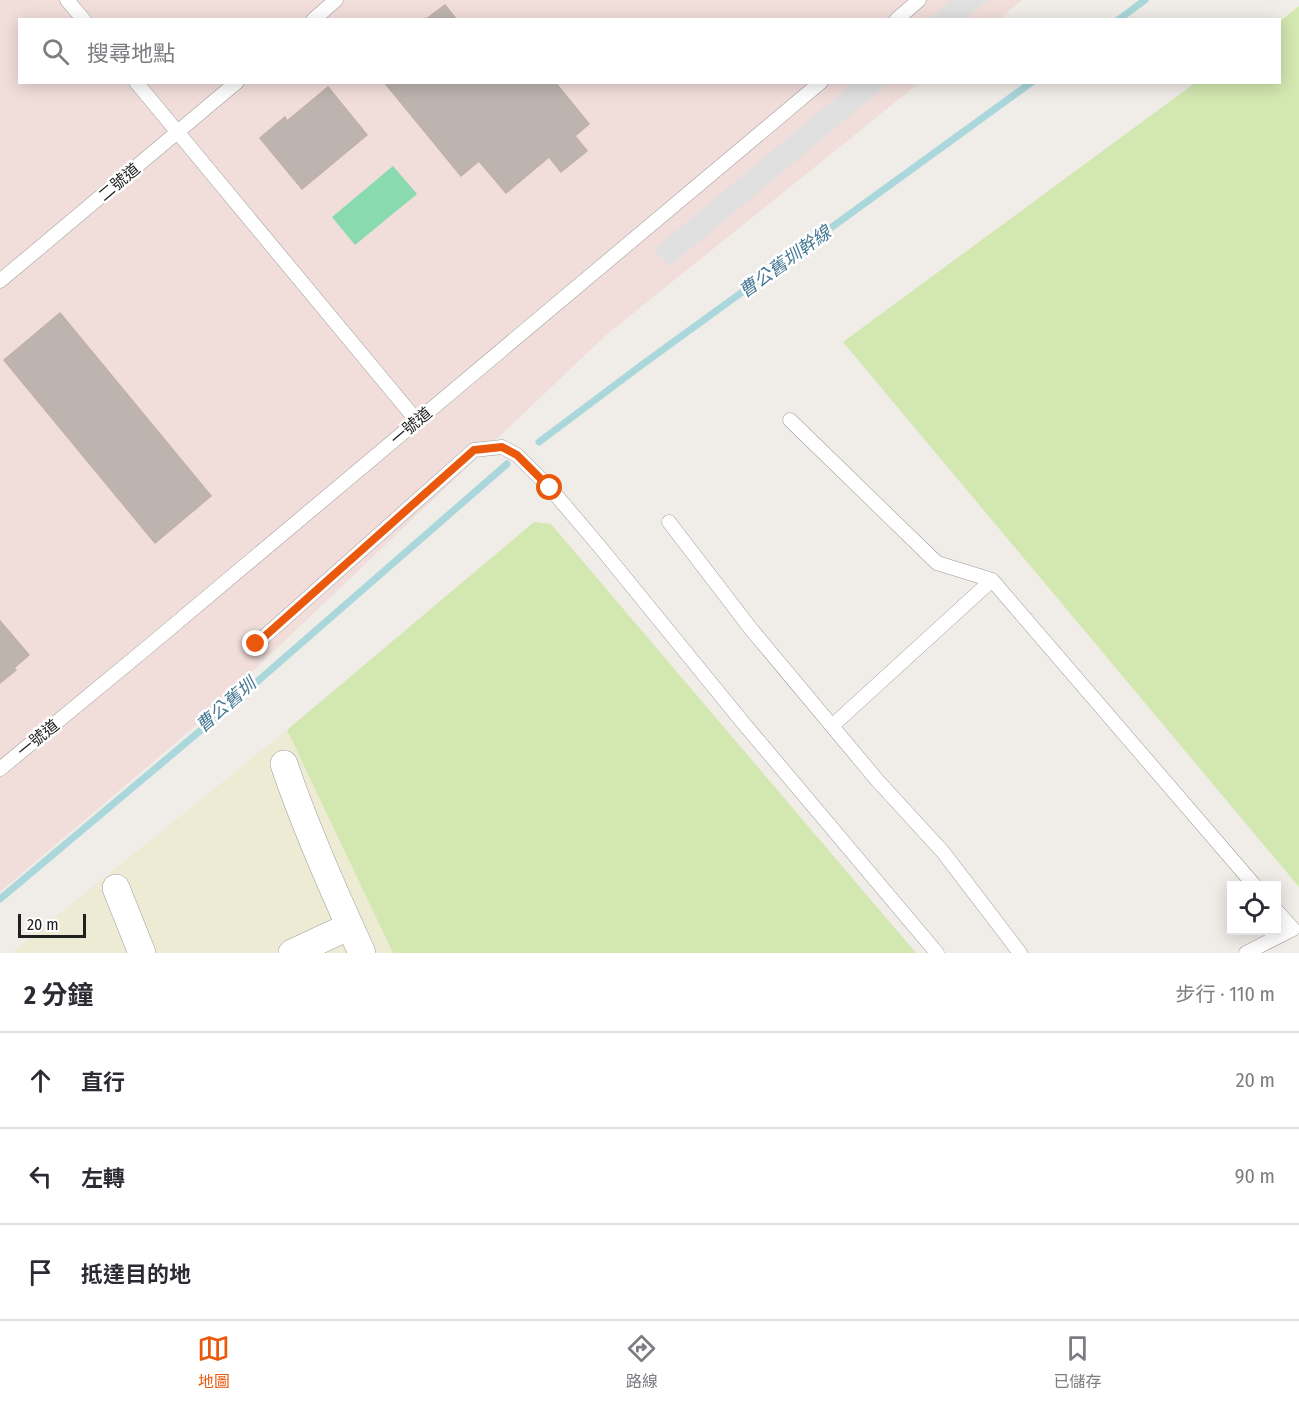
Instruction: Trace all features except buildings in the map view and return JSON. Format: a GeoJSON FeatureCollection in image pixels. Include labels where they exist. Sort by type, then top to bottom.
{"type":"FeatureCollection","features":[{"type":"Feature","properties":{"kind":"street"},"geometry":{"type":"LineString","coordinates":[[284,764],[362,953]]}},
{"type":"Feature","properties":{"kind":"street"},"geometry":{"type":"LineString","coordinates":[[116,888],[142,953]]}},
{"type":"Feature","properties":{"kind":"street"},"geometry":{"type":"LineString","coordinates":[[292,953],[350,926]]}},
{"type":"Feature","properties":{"kind":"lane"},"geometry":{"type":"LineString","coordinates":[[68,0],[82,18]]}},
{"type":"Feature","properties":{"kind":"lane"},"geometry":{"type":"LineString","coordinates":[[315,18],[336,0]]}},
{"type":"Feature","properties":{"kind":"lane"},"geometry":{"type":"LineString","coordinates":[[898,18],[911,2]]}},
{"type":"Feature","properties":{"kind":"lane"},"geometry":{"type":"LineString","coordinates":[[138,84],[417,421]]}},
{"type":"Feature","properties":{"kind":"lane","name":"二號道"},"geometry":{"type":"LineString","coordinates":[[0,281],[235,84]]}},
{"type":"Feature","properties":{"kind":"lane","name":"一號道"},"geometry":{"type":"LineString","coordinates":[[0,769],[819,84]]}},
{"type":"Feature","properties":{"kind":"lane"},"geometry":{"type":"LineString","coordinates":[[790,420],[937,563],[992,580],[1252,881]]}},
{"type":"Feature","properties":{"kind":"lane"},"geometry":{"type":"LineString","coordinates":[[256,644],[474,450],[502,447],[517,455],[550,488],[600,546],[740,719],[937,953]]}},
{"type":"Feature","properties":{"kind":"lane"},"geometry":{"type":"LineString","coordinates":[[669,522],[751,629],[877,780],[943,852],[1020,953]]}},
{"type":"Feature","properties":{"kind":"lane"},"geometry":{"type":"LineString","coordinates":[[832,726],[992,580]]}},
{"type":"Feature","properties":{"kind":"lane"},"geometry":{"type":"LineString","coordinates":[[1246,953],[1293,929],[1281,916]]}},
{"type":"Feature","properties":{"kind":"shaded area"},"geometry":{"type":"Polygon","coordinates":[[[0,0],[1022,0],[1000,18],[18,18],[18,84],[918,84],[605,336],[194,727],[0,892],[0,0]]]}},
{"type":"Feature","properties":{"kind":"shaded area"},"geometry":{"type":"Polygon","coordinates":[[[952,0],[988,0],[966,18],[930,18],[952,0]]]}},
{"type":"Feature","properties":{"kind":"shaded area"},"geometry":{"type":"Polygon","coordinates":[[[852,84],[888,84],[669,267],[654,249],[852,84]]]}},
{"type":"Feature","properties":{"kind":"shaded area"},"geometry":{"type":"Polygon","coordinates":[[[287,730],[393,953],[11,953],[287,730]]]}},
{"type":"Feature","properties":{"kind":"green space"},"geometry":{"type":"Polygon","coordinates":[[[1299,6],[1299,887],[843,342],[1194,84],[1281,84],[1281,20],[1299,6]]]}},
{"type":"Feature","properties":{"kind":"green space"},"geometry":{"type":"Polygon","coordinates":[[[393,166],[417,194],[355,245],[332,217],[393,166]]]}},
{"type":"Feature","properties":{"kind":"green space"},"geometry":{"type":"Polygon","coordinates":[[[534,522],[551,524],[916,953],[393,953],[287,730],[534,522]]]}},
{"type":"Feature","properties":{"kind":"waterway","name":"曹公舊圳幹線"},"geometry":{"type":"LineString","coordinates":[[1121,18],[1145,0]]}},
{"type":"Feature","properties":{"kind":"waterway","name":"曹公舊圳幹線"},"geometry":{"type":"LineString","coordinates":[[539,442],[1029,84]]}},
{"type":"Feature","properties":{"kind":"waterway","name":"曹公舊圳"},"geometry":{"type":"LineString","coordinates":[[0,899],[213,720],[507,464]]}},
{"type":"Feature","properties":{"kind":"route"},"geometry":{"type":"LineString","coordinates":[[256,644],[474,450],[502,447],[517,455],[550,488]]}}]}
